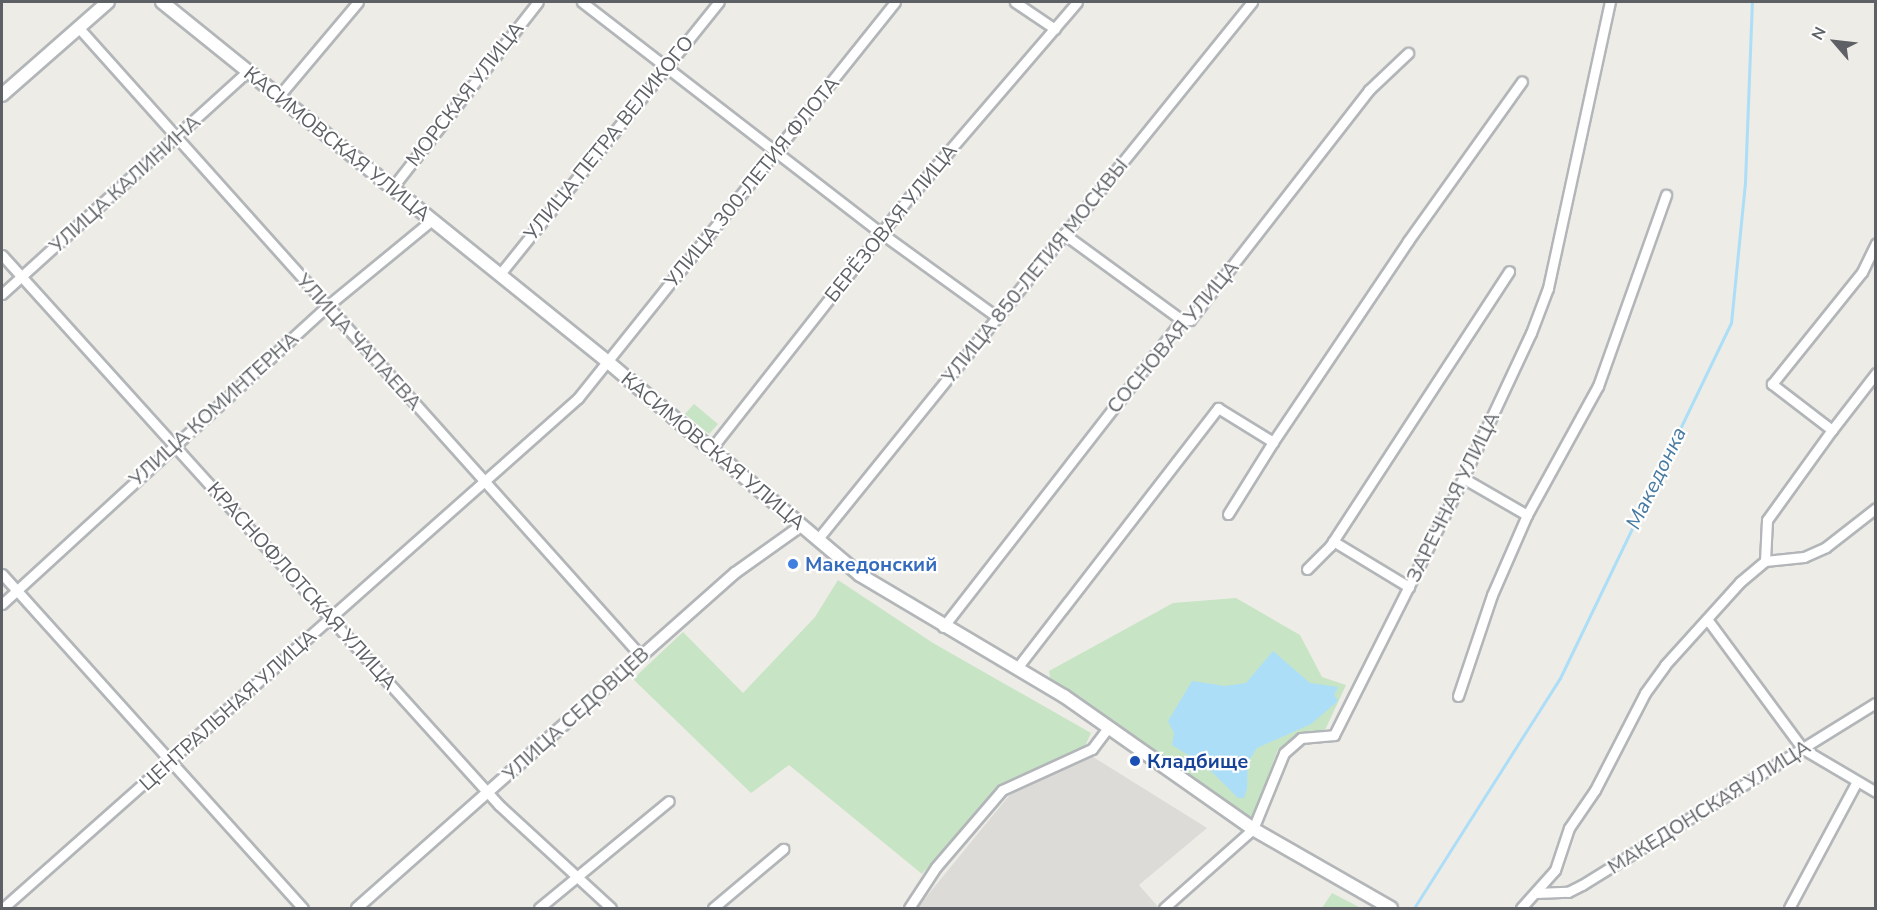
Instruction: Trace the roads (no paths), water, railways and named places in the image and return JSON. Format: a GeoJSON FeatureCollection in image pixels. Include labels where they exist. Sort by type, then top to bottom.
{"type":"FeatureCollection","features":[{"type":"Feature","properties":{"kind":"main road"},"geometry":{"type":"LineString","coordinates":[[2,95],[108,2]]}},
{"type":"Feature","properties":{"kind":"main road","name":"КАСИМОВСКАЯ УЛИЦА"},"geometry":{"type":"LineString","coordinates":[[162,2],[608,362],[817,540],[878,588],[1017,668],[1253,829],[1392,909]]}},
{"type":"Feature","properties":{"kind":"street"},"geometry":{"type":"LineString","coordinates":[[278,97],[358,2]]}},
{"type":"Feature","properties":{"kind":"street","name":"МОРСКАЯ УЛИЦА"},"geometry":{"type":"LineString","coordinates":[[392,188],[538,2]]}},
{"type":"Feature","properties":{"kind":"street"},"geometry":{"type":"LineString","coordinates":[[582,2],[667,65],[881,232],[998,317]]}},
{"type":"Feature","properties":{"kind":"street","name":"УЛИЦА ПЕТРА ВЕЛИКОГО"},"geometry":{"type":"LineString","coordinates":[[500,274],[719,2]]}},
{"type":"Feature","properties":{"kind":"street","name":"УЛИЦА 300-ЛЕТИЯ ФЛОТА"},"geometry":{"type":"LineString","coordinates":[[608,362],[896,2]]}},
{"type":"Feature","properties":{"kind":"street"},"geometry":{"type":"LineString","coordinates":[[1015,2],[1055,29]]}},
{"type":"Feature","properties":{"kind":"street","name":"БЕРЁЗОВАЯ УЛИЦА"},"geometry":{"type":"LineString","coordinates":[[711,449],[881,232],[1077,2]]}},
{"type":"Feature","properties":{"kind":"street","name":"УЛИЦА 850-ЛЕТИЯ МОСКВЫ"},"geometry":{"type":"LineString","coordinates":[[817,540],[1252,2]]}},
{"type":"Feature","properties":{"kind":"street","name":"ЗАРЕЧНАЯ УЛИЦА"},"geometry":{"type":"LineString","coordinates":[[1164,909],[1253,829],[1284,753],[1300,738],[1334,735],[1463,478],[1532,333],[1548,288],[1610,2]]}},
{"type":"Feature","properties":{"kind":"street","name":"УЛИЦА ЧАПАЕВА"},"geometry":{"type":"LineString","coordinates":[[78,27],[179,137],[326,307],[641,656]]}},
{"type":"Feature","properties":{"kind":"street","name":"СОСНОВАЯ УЛИЦА"},"geometry":{"type":"LineString","coordinates":[[943,627],[1182,320],[1190,320],[1369,90],[1408,53]]}},
{"type":"Feature","properties":{"kind":"street","name":"УЛИЦА КАЛИНИНА"},"geometry":{"type":"LineString","coordinates":[[2,294],[179,137],[247,72]]}},
{"type":"Feature","properties":{"kind":"street"},"geometry":{"type":"LineString","coordinates":[[1228,514],[1408,241],[1522,81]]}},
{"type":"Feature","properties":{"kind":"street"},"geometry":{"type":"LineString","coordinates":[[1458,696],[1492,595],[1527,514],[1598,386],[1666,195]]}},
{"type":"Feature","properties":{"kind":"street","name":"УЛИЦА КОМИНТЕРНА"},"geometry":{"type":"LineString","coordinates":[[2,604],[326,307],[432,220]]}},
{"type":"Feature","properties":{"kind":"street"},"geometry":{"type":"LineString","coordinates":[[1064,234],[1182,320]]}},
{"type":"Feature","properties":{"kind":"street"},"geometry":{"type":"LineString","coordinates":[[1832,430],[1772,384],[1863,272],[1875,243]]}},
{"type":"Feature","properties":{"kind":"street","name":"КРАСНОФЛОТСКАЯ УЛИЦА"},"geometry":{"type":"LineString","coordinates":[[2,255],[488,792],[611,909]]}},
{"type":"Feature","properties":{"kind":"street"},"geometry":{"type":"LineString","coordinates":[[1307,569],[1333,541],[1509,271]]}},
{"type":"Feature","properties":{"kind":"street","name":"ЦЕНТРАЛЬНАЯ УЛИЦА"},"geometry":{"type":"LineString","coordinates":[[3,909],[484,483],[578,398],[608,362]]}},
{"type":"Feature","properties":{"kind":"street"},"geometry":{"type":"LineString","coordinates":[[1765,561],[1767,520],[1875,373]]}},
{"type":"Feature","properties":{"kind":"street"},"geometry":{"type":"LineString","coordinates":[[1017,668],[1218,408],[1274,442]]}},
{"type":"Feature","properties":{"kind":"street"},"geometry":{"type":"LineString","coordinates":[[1463,478],[1527,514]]}},
{"type":"Feature","properties":{"kind":"street"},"geometry":{"type":"LineString","coordinates":[[1521,909],[1555,870],[1569,828],[1595,790],[1645,693],[1707,619],[1765,561],[1804,557],[1826,547],[1875,508]]}},
{"type":"Feature","properties":{"kind":"street","name":"УЛИЦА СЕДОВЦЕВ"},"geometry":{"type":"LineString","coordinates":[[357,909],[735,573],[801,526]]}},
{"type":"Feature","properties":{"kind":"street"},"geometry":{"type":"LineString","coordinates":[[1333,541],[1409,587]]}},
{"type":"Feature","properties":{"kind":"street"},"geometry":{"type":"LineString","coordinates":[[2,574],[303,909]]}},
{"type":"Feature","properties":{"kind":"street"},"geometry":{"type":"LineString","coordinates":[[1707,619],[1803,749],[1856,783],[1875,792]]}},
{"type":"Feature","properties":{"kind":"street","name":"МАКЕДОНСКАЯ УЛИЦА"},"geometry":{"type":"LineString","coordinates":[[1535,893],[1568,892],[1582,885],[1875,702]]}},
{"type":"Feature","properties":{"kind":"street"},"geometry":{"type":"LineString","coordinates":[[909,909],[936,867],[1002,790],[1092,749],[1108,728]]}},
{"type":"Feature","properties":{"kind":"street"},"geometry":{"type":"LineString","coordinates":[[1789,909],[1856,783]]}},
{"type":"Feature","properties":{"kind":"street"},"geometry":{"type":"LineString","coordinates":[[538,909],[575,875],[669,801]]}},
{"type":"Feature","properties":{"kind":"street"},"geometry":{"type":"LineString","coordinates":[[713,909],[783,849]]}},
{"type":"Feature","properties":{"kind":"water"},"geometry":{"type":"Polygon","coordinates":[[[1273,651],[1310,683],[1338,687],[1334,695],[1338,701],[1311,724],[1257,748],[1248,762],[1247,789],[1244,798],[1238,798],[1206,766],[1172,745],[1174,733],[1168,721],[1192,681],[1225,686],[1246,683],[1273,651]]]}},
{"type":"Feature","properties":{"kind":"waterway","name":"Македонка"},"geometry":{"type":"LineString","coordinates":[[1414,908],[1560,678],[1731,323],[1745,182],[1752,2]]}},
{"type":"Feature","properties":{"kind":"place","name":"Македонский"},"geometry":{"type":"Point","coordinates":[793,564]}},
{"type":"Feature","properties":{"kind":"place","name":"Кладбище"},"geometry":{"type":"Point","coordinates":[1135,761]}}]}
